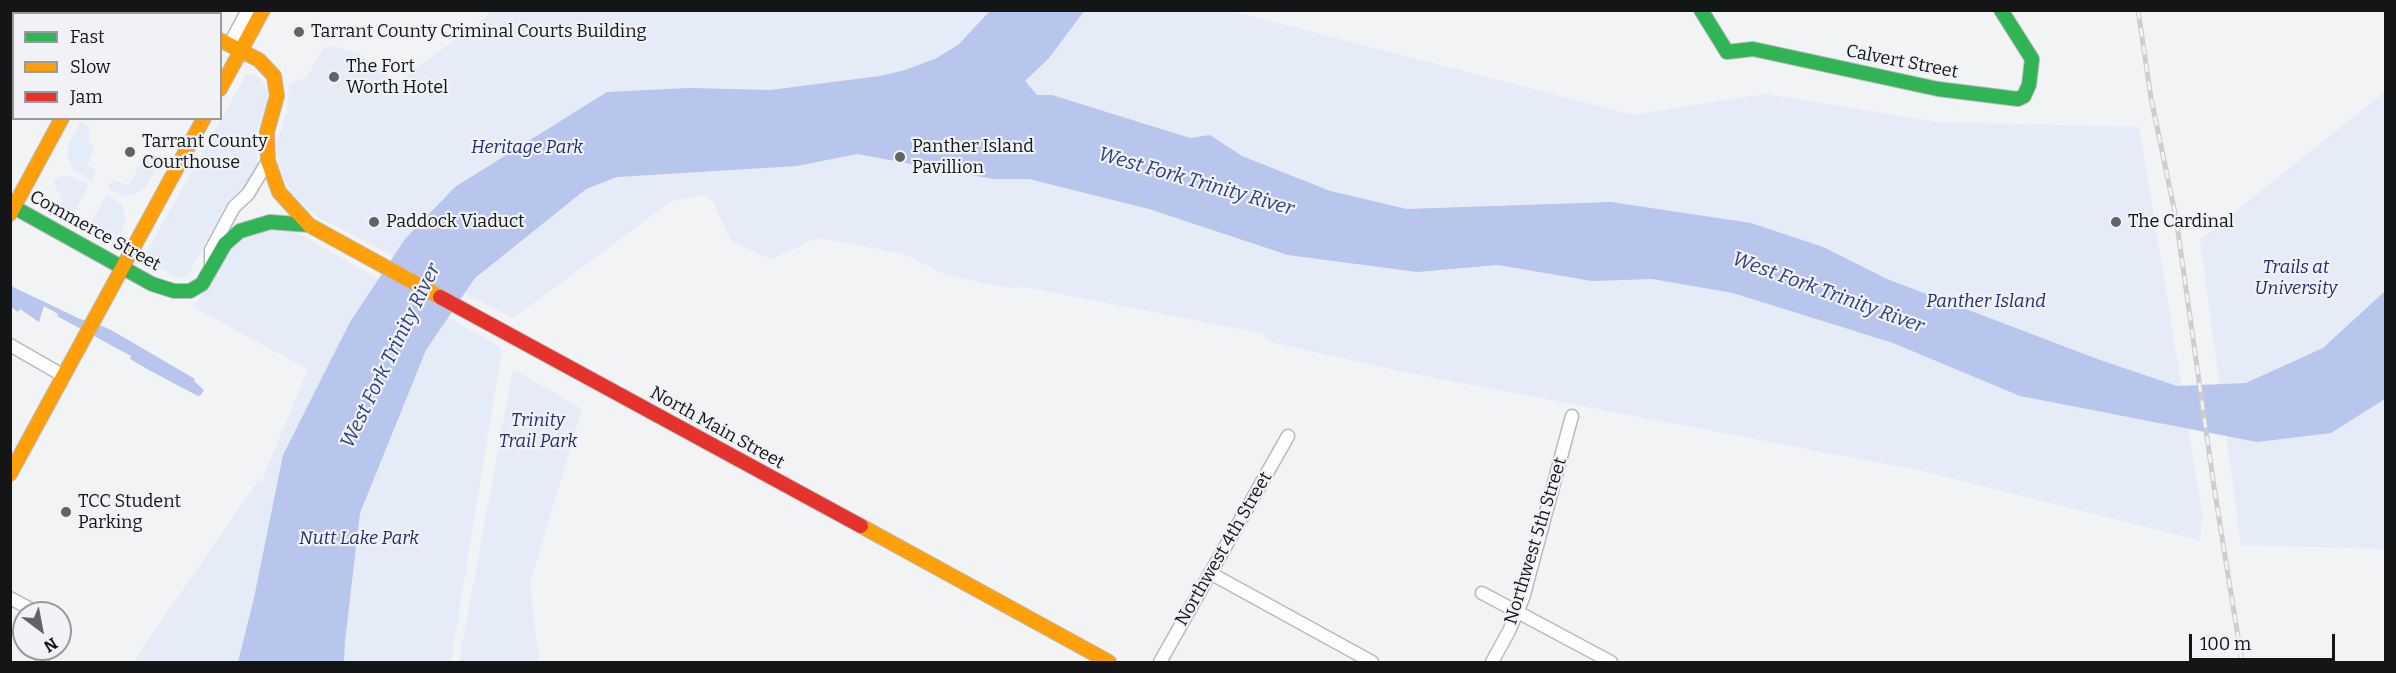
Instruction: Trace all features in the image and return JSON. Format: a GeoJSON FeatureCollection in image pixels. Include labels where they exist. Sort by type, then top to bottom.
{"type":"FeatureCollection","features":[{"type":"Feature","properties":{"kind":"main road"},"geometry":{"type":"LineString","coordinates":[[222,80],[230,45],[263,10]]}},
{"type":"Feature","properties":{"kind":"main road","name":"Calvert Street"},"geometry":{"type":"LineString","coordinates":[[1701,10],[1727,52],[1753,49],[1938,89],[2018,99],[2024,96],[2029,85],[2032,58],[2001,10]]}},
{"type":"Feature","properties":{"kind":"main road"},"geometry":{"type":"LineString","coordinates":[[230,45],[265,64],[276,81],[277,96],[267,132],[268,161],[279,192],[310,226]]}},
{"type":"Feature","properties":{"kind":"main road"},"geometry":{"type":"LineString","coordinates":[[12,209],[61,120]]}},
{"type":"Feature","properties":{"kind":"main road"},"geometry":{"type":"LineString","coordinates":[[11,472],[203,120]]}},
{"type":"Feature","properties":{"kind":"main road","name":"Commerce Street"},"geometry":{"type":"LineString","coordinates":[[12,209],[152,284],[174,291],[196,288],[202,284],[225,244],[232,236],[250,226],[270,222],[310,226]]}},
{"type":"Feature","properties":{"kind":"main road","name":"North Main Street"},"geometry":{"type":"LineString","coordinates":[[310,226],[1108,663]]}},
{"type":"Feature","properties":{"kind":"street"},"geometry":{"type":"LineString","coordinates":[[230,45],[248,10]]}},
{"type":"Feature","properties":{"kind":"street"},"geometry":{"type":"LineString","coordinates":[[211,268],[211,250],[234,207],[248,194],[268,161]]}},
{"type":"Feature","properties":{"kind":"street"},"geometry":{"type":"LineString","coordinates":[[10,345],[64,376]]}},
{"type":"Feature","properties":{"kind":"street","name":"Northwest 5th Street"},"geometry":{"type":"LineString","coordinates":[[1492,663],[1517,612],[1572,416]]}},
{"type":"Feature","properties":{"kind":"street","name":"Northwest 4th Street"},"geometry":{"type":"LineString","coordinates":[[1160,663],[1288,436]]}},
{"type":"Feature","properties":{"kind":"street"},"geometry":{"type":"LineString","coordinates":[[1210,573],[1372,663]]}},
{"type":"Feature","properties":{"kind":"street"},"geometry":{"type":"LineString","coordinates":[[1482,593],[1611,663]]}},
{"type":"Feature","properties":{"kind":"green space","name":"Panther Island"},"geometry":{"type":"Polygon","coordinates":[[[1227,10],[1633,115],[1765,94],[1938,122],[2139,127],[2202,511],[2200,540],[1928,472],[1410,373],[1271,342],[1262,333],[1024,287],[1010,288],[947,275],[901,253],[817,238],[771,259],[731,241],[713,201],[703,195],[672,201],[513,318],[318,217],[293,196],[278,166],[277,142],[287,111],[289,84],[307,77],[323,48],[334,46],[359,54],[381,68],[395,84],[486,17],[489,11],[1227,10]]]}},
{"type":"Feature","properties":{"kind":"green space"},"geometry":{"type":"Polygon","coordinates":[[[247,73],[258,77],[265,85],[267,103],[257,130],[257,167],[244,190],[228,201],[188,275],[180,279],[151,263],[145,255],[247,73]]]}},
{"type":"Feature","properties":{"kind":"green space","name":"Trails at University"},"geometry":{"type":"Polygon","coordinates":[[[2385,92],[2385,549],[2241,545],[2200,240],[2385,92]]]}},
{"type":"Feature","properties":{"kind":"green space"},"geometry":{"type":"Polygon","coordinates":[[[81,121],[89,127],[89,140],[94,149],[87,165],[96,171],[92,180],[73,169],[67,155],[68,146],[81,121]]]}},
{"type":"Feature","properties":{"kind":"green space"},"geometry":{"type":"Polygon","coordinates":[[[141,158],[153,163],[157,159],[161,160],[144,189],[125,196],[110,189],[108,185],[114,180],[128,186],[141,164],[139,162],[141,158]]]}},
{"type":"Feature","properties":{"kind":"green space"},"geometry":{"type":"Polygon","coordinates":[[[60,176],[71,176],[89,185],[71,218],[64,212],[60,193],[56,189],[54,181],[60,176]]]}},
{"type":"Feature","properties":{"kind":"green space"},"geometry":{"type":"Polygon","coordinates":[[[107,194],[122,205],[126,218],[122,232],[113,238],[93,229],[91,225],[107,194]]]}},
{"type":"Feature","properties":{"kind":"green space","name":"Nutt Lake Park"},"geometry":{"type":"Polygon","coordinates":[[[284,229],[297,233],[502,348],[451,662],[133,662],[260,478],[260,485],[308,369],[193,307],[226,254],[252,232],[284,229]]]}},
{"type":"Feature","properties":{"kind":"green space","name":"Trinity Trail Park"},"geometry":{"type":"Polygon","coordinates":[[[513,369],[582,409],[530,583],[539,662],[459,662],[513,369]]]}},
{"type":"Feature","properties":{"kind":"water","name":"West Fork Trinity River"},"geometry":{"type":"Polygon","coordinates":[[[990,11],[1084,11],[1049,58],[1025,81],[1037,95],[1052,95],[1190,138],[1210,135],[1242,156],[1330,191],[1407,209],[1611,202],[1751,223],[1823,247],[1887,279],[2100,360],[2177,386],[2246,383],[2323,348],[2385,291],[2385,399],[2331,433],[2257,442],[2020,396],[1893,343],[1733,293],[1652,279],[1592,281],[1498,265],[1417,272],[1288,255],[1149,209],[1029,179],[993,179],[857,154],[797,166],[617,177],[586,189],[475,278],[426,350],[360,513],[344,662],[238,662],[254,598],[283,455],[350,322],[405,239],[455,187],[607,92],[689,88],[770,90],[880,76],[905,70],[937,58],[959,44],[990,11]]]}},
{"type":"Feature","properties":{"kind":"water"},"geometry":{"type":"Polygon","coordinates":[[[11,286],[80,319],[111,330],[195,379],[194,381],[204,390],[198,396],[147,369],[130,359],[131,356],[57,316],[58,314],[44,306],[39,322],[20,309],[18,312],[11,307],[11,286]]]}},
{"type":"Feature","properties":{"kind":"railway"},"geometry":{"type":"LineString","coordinates":[[2138,10],[2151,98],[2176,218],[2214,487],[2242,662]]}},
{"type":"Feature","properties":{"kind":"traffic: fast"},"geometry":{"type":"LineString","coordinates":[[1701,10],[1727,52],[1753,49],[1938,89],[2018,99],[2024,96],[2029,85],[2032,59],[2001,10]]}},
{"type":"Feature","properties":{"kind":"traffic: fast"},"geometry":{"type":"LineString","coordinates":[[10,205],[152,284],[174,291],[190,291],[202,284],[225,244],[240,231],[270,222],[309,225]]}},
{"type":"Feature","properties":{"kind":"traffic: slow"},"geometry":{"type":"LineString","coordinates":[[222,85],[263,10]]}},
{"type":"Feature","properties":{"kind":"traffic: slow"},"geometry":{"type":"LineString","coordinates":[[222,41],[259,60],[274,76],[277,96],[267,132],[268,161],[279,192],[309,225],[440,297]]}},
{"type":"Feature","properties":{"kind":"traffic: slow"},"geometry":{"type":"LineString","coordinates":[[10,214],[61,120]]}},
{"type":"Feature","properties":{"kind":"traffic: slow"},"geometry":{"type":"LineString","coordinates":[[10,474],[203,120]]}},
{"type":"Feature","properties":{"kind":"traffic: slow"},"geometry":{"type":"LineString","coordinates":[[861,526],[1109,662]]}},
{"type":"Feature","properties":{"kind":"traffic: jam"},"geometry":{"type":"LineString","coordinates":[[440,297],[861,526]]}},
{"type":"Feature","properties":{"kind":"place","name":"Tarrant County Criminal Courts Building"},"geometry":{"type":"Point","coordinates":[299,32]}},
{"type":"Feature","properties":{"kind":"place","name":"The Fort Worth Hotel"},"geometry":{"type":"Point","coordinates":[334,77]}},
{"type":"Feature","properties":{"kind":"place","name":"Tarrant County Courthouse"},"geometry":{"type":"Point","coordinates":[130,152]}},
{"type":"Feature","properties":{"kind":"place","name":"Panther Island Pavillion"},"geometry":{"type":"Point","coordinates":[900,157]}},
{"type":"Feature","properties":{"kind":"place","name":"Paddock Viaduct"},"geometry":{"type":"Point","coordinates":[374,222]}},
{"type":"Feature","properties":{"kind":"place","name":"The Cardinal"},"geometry":{"type":"Point","coordinates":[2116,222]}},
{"type":"Feature","properties":{"kind":"place","name":"TCC Student Parking"},"geometry":{"type":"Point","coordinates":[66,512]}},
{"type":"Feature","properties":{"kind":"park label","name":"Heritage Park"},"geometry":{"type":"Point","coordinates":[527,148]}}]}
